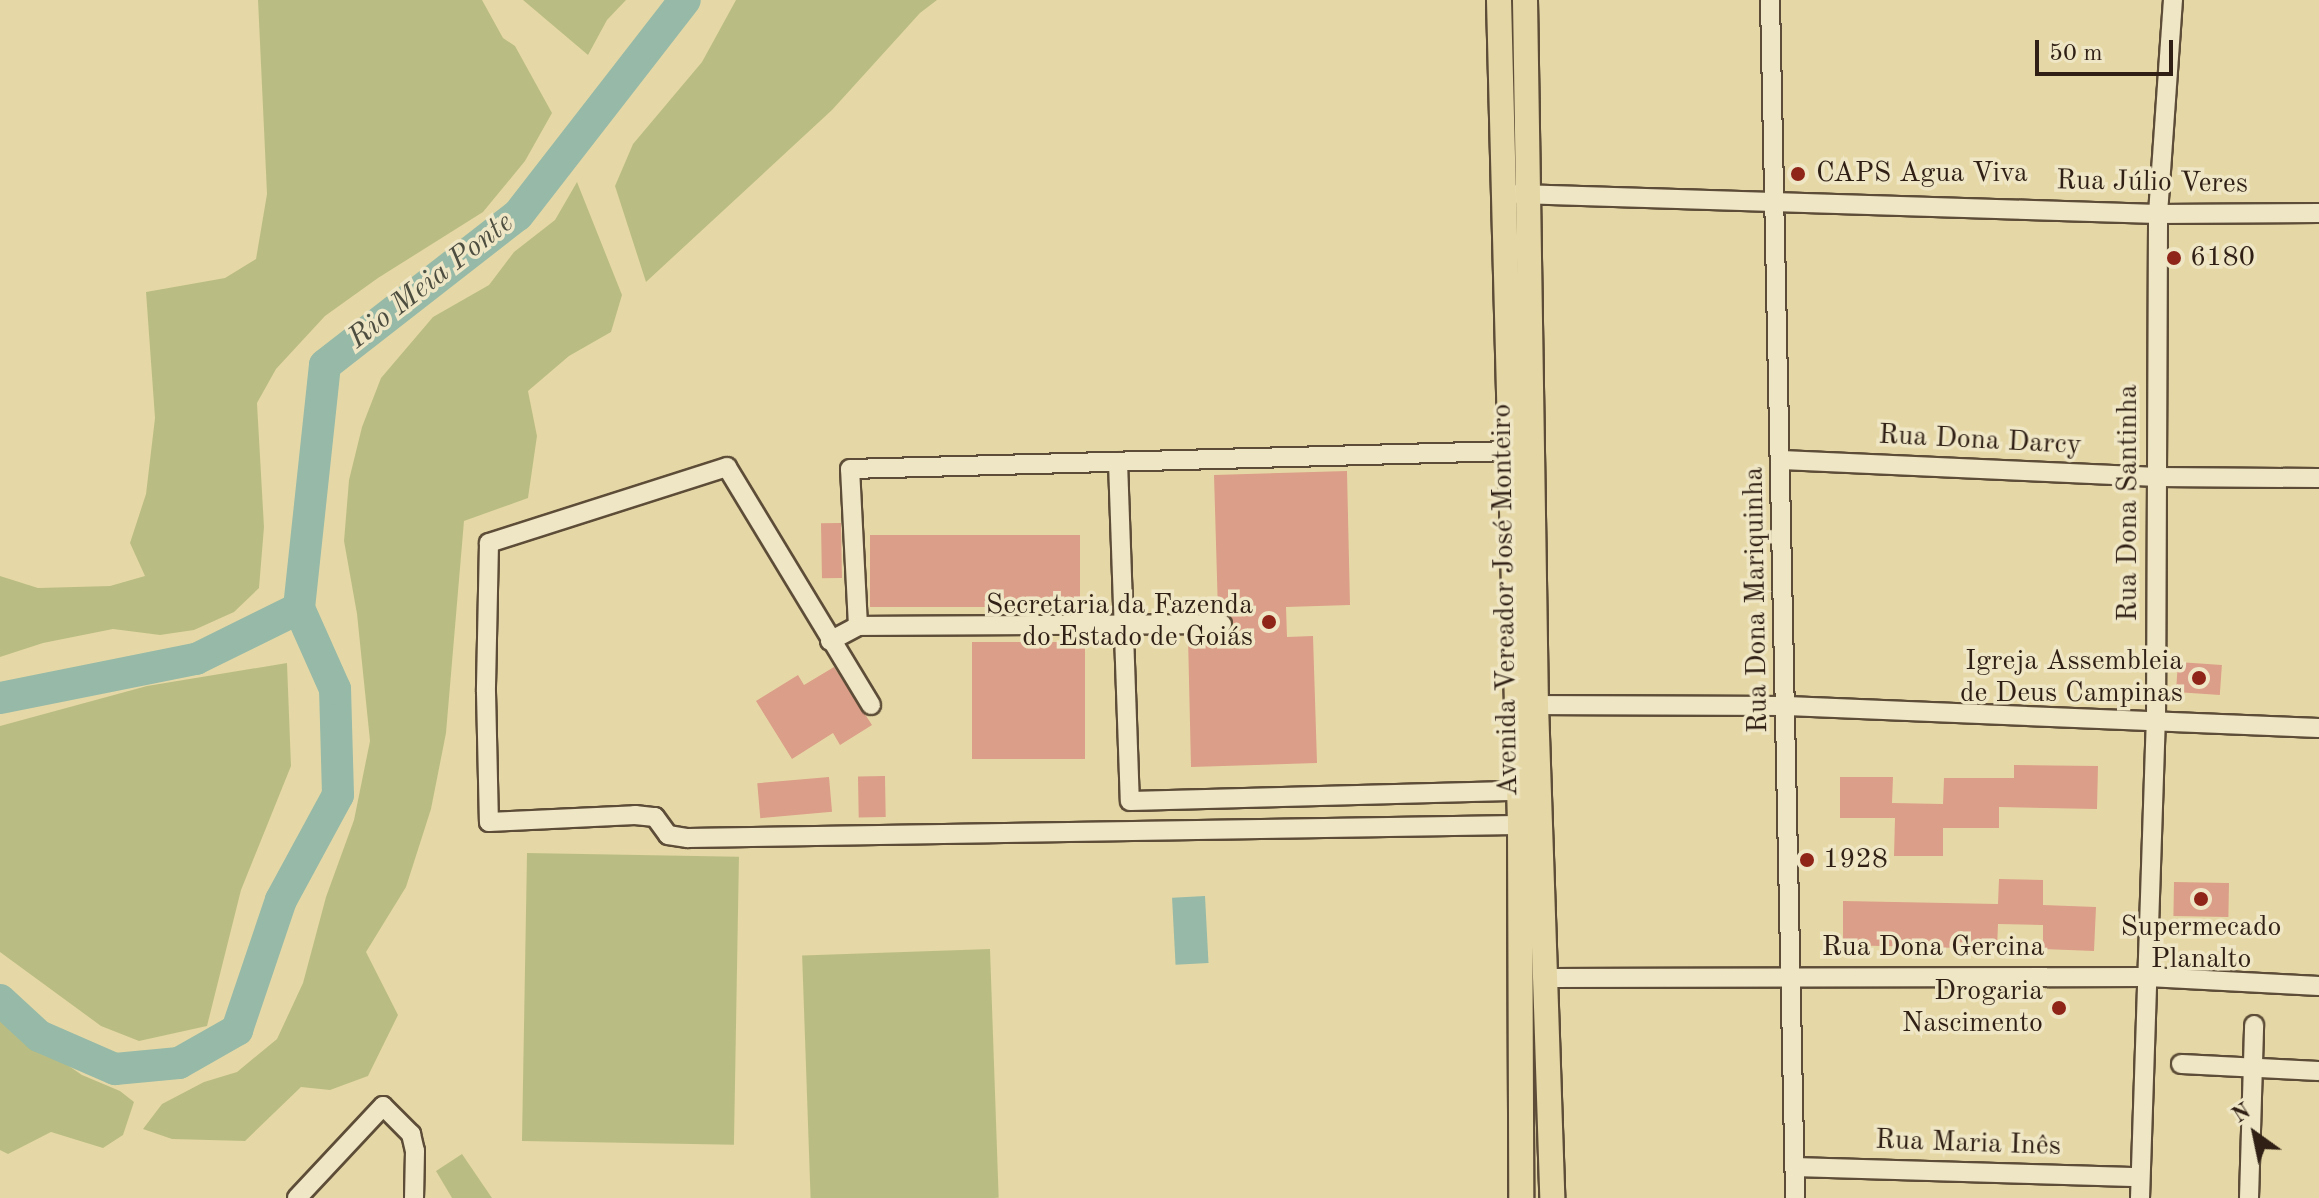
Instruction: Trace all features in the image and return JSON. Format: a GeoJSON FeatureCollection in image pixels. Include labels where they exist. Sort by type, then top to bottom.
{"type":"FeatureCollection","features":[{"type":"Feature","properties":{"kind":"main road","name":"Avenida Vereador José Monteiro"},"geometry":{"type":"LineString","coordinates":[[1499,0],[1517,194],[1527,705],[1519,791],[1521,1198]]}},
{"type":"Feature","properties":{"kind":"main road","name":"Avenida Vereador José Monteiro"},"geometry":{"type":"LineString","coordinates":[[1525,0],[1511,451],[1546,978],[1552,1198]]}},
{"type":"Feature","properties":{"kind":"street","name":"Rua Dona Mariquinha"},"geometry":{"type":"LineString","coordinates":[[1770,0],[1782,460],[1795,1198]]}},
{"type":"Feature","properties":{"kind":"street","name":"Rua Dona Santinha"},"geometry":{"type":"LineString","coordinates":[[2140,1198],[2156,722],[2158,214],[2173,0]]}},
{"type":"Feature","properties":{"kind":"street","name":"Rua Júlio Veres"},"geometry":{"type":"LineString","coordinates":[[1517,194],[2158,214],[2319,213]]}},
{"type":"Feature","properties":{"kind":"street"},"geometry":{"type":"LineString","coordinates":[[858,626],[850,469],[1511,451]]}},
{"type":"Feature","properties":{"kind":"street","name":"Rua Dona Darcy"},"geometry":{"type":"LineString","coordinates":[[1782,460],[2158,477],[2319,478]]}},
{"type":"Feature","properties":{"kind":"street"},"geometry":{"type":"LineString","coordinates":[[1118,462],[1130,801],[1519,791]]}},
{"type":"Feature","properties":{"kind":"street"},"geometry":{"type":"LineString","coordinates":[[871,705],[727,467],[489,543],[486,692],[489,822],[635,815],[655,817],[668,835],[688,838],[1520,825]]}},
{"type":"Feature","properties":{"kind":"street"},"geometry":{"type":"LineString","coordinates":[[830,641],[858,626],[1222,624]]}},
{"type":"Feature","properties":{"kind":"street"},"geometry":{"type":"LineString","coordinates":[[1527,705],[1787,706],[2319,728]]}},
{"type":"Feature","properties":{"kind":"street","name":"Rua Dona Gercina"},"geometry":{"type":"LineString","coordinates":[[1546,978],[1792,975],[2148,977],[2319,986]]}},
{"type":"Feature","properties":{"kind":"street"},"geometry":{"type":"LineString","coordinates":[[2249,1198],[2254,1025]]}},
{"type":"Feature","properties":{"kind":"street"},"geometry":{"type":"LineString","coordinates":[[2181,1064],[2319,1071]]}},
{"type":"Feature","properties":{"kind":"street"},"geometry":{"type":"LineString","coordinates":[[297,1198],[383,1106],[411,1134],[415,1151],[414,1198]]}},
{"type":"Feature","properties":{"kind":"street","name":"Rua Maria Inês"},"geometry":{"type":"LineString","coordinates":[[1795,1167],[2140,1177]]}},
{"type":"Feature","properties":{"kind":"green space"},"geometry":{"type":"Polygon","coordinates":[[[258,0],[482,0],[503,38],[515,46],[552,113],[525,161],[483,212],[378,278],[325,316],[276,369],[257,403],[264,527],[259,588],[234,612],[194,630],[160,635],[113,629],[43,643],[0,657],[0,576],[38,588],[110,586],[145,576],[130,543],[146,494],[155,418],[146,292],[225,278],[256,259],[267,194],[258,0]]]}},
{"type":"Feature","properties":{"kind":"green space"},"geometry":{"type":"Polygon","coordinates":[[[523,0],[626,0],[607,20],[588,55],[523,0]]]}},
{"type":"Feature","properties":{"kind":"green space"},"geometry":{"type":"Polygon","coordinates":[[[736,0],[937,0],[920,13],[832,110],[646,282],[615,186],[633,144],[702,62],[736,0]]]}},
{"type":"Feature","properties":{"kind":"green space"},"geometry":{"type":"Polygon","coordinates":[[[577,182],[622,295],[611,332],[569,356],[528,391],[537,436],[528,498],[464,521],[446,733],[431,809],[406,887],[366,952],[398,1015],[368,1076],[330,1090],[301,1087],[245,1141],[172,1139],[143,1129],[162,1104],[204,1082],[237,1072],[277,1039],[303,983],[326,897],[354,820],[370,741],[357,614],[344,541],[349,480],[362,427],[381,378],[433,317],[489,285],[514,252],[555,220],[577,182]]]}},
{"type":"Feature","properties":{"kind":"green space"},"geometry":{"type":"Polygon","coordinates":[[[287,663],[291,766],[241,890],[207,1026],[139,1041],[101,1026],[0,952],[0,726],[147,686],[287,663]]]}},
{"type":"Feature","properties":{"kind":"green space"},"geometry":{"type":"Polygon","coordinates":[[[527,853],[739,857],[734,1145],[522,1141],[527,853]]]}},
{"type":"Feature","properties":{"kind":"green space"},"geometry":{"type":"Polygon","coordinates":[[[990,949],[999,1198],[811,1198],[802,956],[990,949]]]}},
{"type":"Feature","properties":{"kind":"green space"},"geometry":{"type":"Polygon","coordinates":[[[0,1019],[82,1075],[120,1091],[134,1102],[123,1135],[103,1148],[51,1132],[8,1154],[0,1150],[0,1019]]]}},
{"type":"Feature","properties":{"kind":"green space"},"geometry":{"type":"Polygon","coordinates":[[[462,1154],[492,1198],[452,1198],[436,1171],[462,1154]]]}},
{"type":"Feature","properties":{"kind":"shaded area"},"geometry":{"type":"Polygon","coordinates":[[[1205,896],[1209,963],[1176,965],[1172,898],[1205,896]]]}},
{"type":"Feature","properties":{"kind":"building","name":"Secretaria da Fazenda do Estado de Goiás"},"geometry":{"type":"Polygon","coordinates":[[[1347,471],[1350,605],[1286,607],[1287,637],[1313,636],[1317,763],[1191,767],[1188,637],[1223,636],[1234,625],[1229,614],[1218,612],[1214,475],[1347,471]]]}},
{"type":"Feature","properties":{"kind":"building"},"geometry":{"type":"Polygon","coordinates":[[[821,523],[841,523],[842,578],[822,578],[821,523]]]}},
{"type":"Feature","properties":{"kind":"building"},"geometry":{"type":"Polygon","coordinates":[[[870,535],[1080,535],[1080,607],[870,607],[870,535]]]}},
{"type":"Feature","properties":{"kind":"building"},"geometry":{"type":"Polygon","coordinates":[[[972,642],[1085,642],[1085,759],[972,759],[972,642]]]}},
{"type":"Feature","properties":{"kind":"building","name":"Igreja Assembleia de Deus Campinas"},"geometry":{"type":"Polygon","coordinates":[[[2178,662],[2222,665],[2220,695],[2176,692],[2178,662]]]}},
{"type":"Feature","properties":{"kind":"building"},"geometry":{"type":"Polygon","coordinates":[[[834,667],[872,725],[840,745],[833,733],[792,759],[756,701],[798,675],[804,685],[834,667]]]}},
{"type":"Feature","properties":{"kind":"building"},"geometry":{"type":"Polygon","coordinates":[[[2014,765],[2098,766],[2097,809],[1999,807],[1999,828],[1943,828],[1943,856],[1894,856],[1895,818],[1840,818],[1840,777],[1893,777],[1892,803],[1943,804],[1944,778],[2014,778],[2014,765]]]}},
{"type":"Feature","properties":{"kind":"building"},"geometry":{"type":"Polygon","coordinates":[[[858,776],[885,776],[886,817],[859,817],[858,776]]]}},
{"type":"Feature","properties":{"kind":"building"},"geometry":{"type":"Polygon","coordinates":[[[829,777],[832,812],[760,818],[757,783],[829,777]]]}},
{"type":"Feature","properties":{"kind":"building"},"geometry":{"type":"Polygon","coordinates":[[[1999,879],[2043,880],[2043,905],[2096,907],[2094,951],[2043,949],[2043,925],[1998,924],[1997,949],[1843,945],[1843,901],[1998,904],[1999,879]]]}},
{"type":"Feature","properties":{"kind":"building","name":"Supermecado Planalto"},"geometry":{"type":"Polygon","coordinates":[[[2174,882],[2229,883],[2228,917],[2173,916],[2174,882]]]}},
{"type":"Feature","properties":{"kind":"waterway","name":"Rio Meia Ponte"},"geometry":{"type":"LineString","coordinates":[[0,698],[196,659],[299,608],[325,365],[518,215],[685,0]]}},
{"type":"Feature","properties":{"kind":"waterway","name":"Rio Meia Ponte"},"geometry":{"type":"LineString","coordinates":[[0,1000],[39,1036],[115,1069],[179,1063],[237,1030],[281,900],[338,795],[335,689],[299,608]]}},
{"type":"Feature","properties":{"kind":"place","name":"CAPS Agua Viva"},"geometry":{"type":"Point","coordinates":[1798,174]}},
{"type":"Feature","properties":{"kind":"place","name":"6180"},"geometry":{"type":"Point","coordinates":[2174,258]}},
{"type":"Feature","properties":{"kind":"place","name":"Secretaria da Fazenda do Estado de Goiás"},"geometry":{"type":"Point","coordinates":[1269,622]}},
{"type":"Feature","properties":{"kind":"place","name":"Igreja Assembleia de Deus Campinas"},"geometry":{"type":"Point","coordinates":[2199,678]}},
{"type":"Feature","properties":{"kind":"place","name":"1928"},"geometry":{"type":"Point","coordinates":[1807,860]}},
{"type":"Feature","properties":{"kind":"place","name":"Supermecado Planalto"},"geometry":{"type":"Point","coordinates":[2201,899]}},
{"type":"Feature","properties":{"kind":"place","name":"Drogaria Nascimento"},"geometry":{"type":"Point","coordinates":[2059,1008]}}]}
